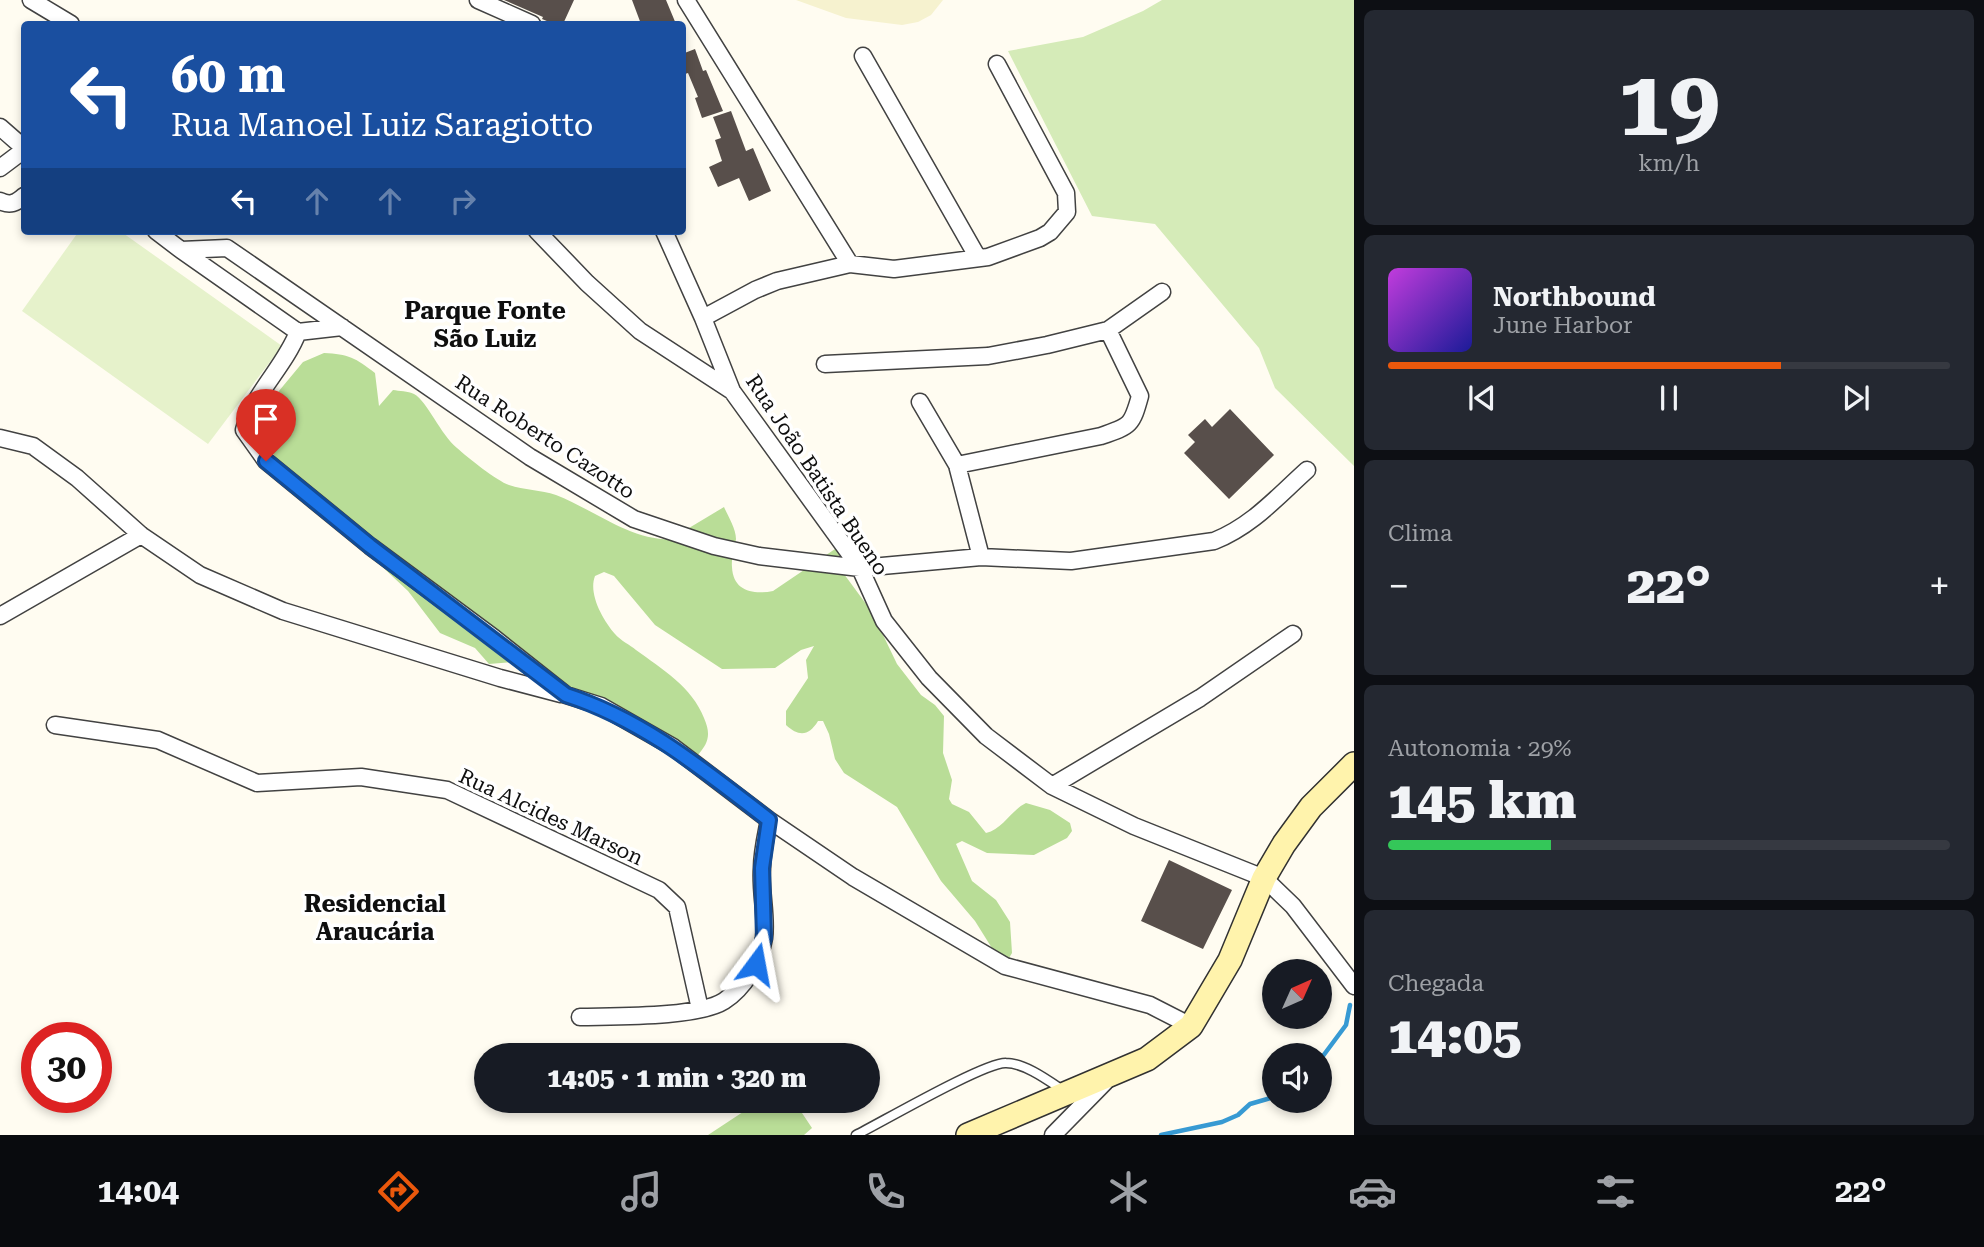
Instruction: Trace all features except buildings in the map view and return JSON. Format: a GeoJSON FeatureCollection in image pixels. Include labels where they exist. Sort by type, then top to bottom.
{"type":"FeatureCollection","features":[{"type":"Feature","properties":{"kind":"main road"},"geometry":{"type":"LineString","coordinates":[[968,1135],[1147,1059],[1191,1026],[1230,960],[1264,878],[1284,844],[1311,807],[1354,764]]}},
{"type":"Feature","properties":{"kind":"street"},"geometry":{"type":"LineString","coordinates":[[31,0],[66,21]]}},
{"type":"Feature","properties":{"kind":"street"},"geometry":{"type":"LineString","coordinates":[[478,0],[525,21]]}},
{"type":"Feature","properties":{"kind":"street"},"geometry":{"type":"LineString","coordinates":[[686,0],[850,264]]}},
{"type":"Feature","properties":{"kind":"street"},"geometry":{"type":"LineString","coordinates":[[863,56],[978,258]]}},
{"type":"Feature","properties":{"kind":"street"},"geometry":{"type":"LineString","coordinates":[[703,318],[777,281],[850,264],[894,269],[988,257],[1050,232],[1067,212],[1066,193],[997,64]]}},
{"type":"Feature","properties":{"kind":"street"},"geometry":{"type":"LineString","coordinates":[[0,127],[21,146]]}},
{"type":"Feature","properties":{"kind":"street"},"geometry":{"type":"LineString","coordinates":[[0,168],[21,151]]}},
{"type":"Feature","properties":{"kind":"street"},"geometry":{"type":"LineString","coordinates":[[0,201],[9,204],[21,199]]}},
{"type":"Feature","properties":{"kind":"street"},"geometry":{"type":"LineString","coordinates":[[161,235],[298,332],[342,327]]}},
{"type":"Feature","properties":{"kind":"street"},"geometry":{"type":"LineString","coordinates":[[541,235],[587,283],[640,331],[732,391]]}},
{"type":"Feature","properties":{"kind":"street","name":"Rua João Batista Bueno"},"geometry":{"type":"LineString","coordinates":[[666,235],[732,391],[860,568],[884,621],[929,678],[986,736],[1052,786],[1134,826],[1264,878]]}},
{"type":"Feature","properties":{"kind":"street","name":"Rua Roberto Cazotto"},"geometry":{"type":"LineString","coordinates":[[181,250],[227,247],[530,457],[634,519],[714,546],[748,554],[860,568],[981,557],[1071,561],[1214,541],[1251,522],[1307,470]]}},
{"type":"Feature","properties":{"kind":"street"},"geometry":{"type":"LineString","coordinates":[[825,364],[988,356],[1108,330],[1162,292]]}},
{"type":"Feature","properties":{"kind":"street"},"geometry":{"type":"LineString","coordinates":[[957,465],[1101,436],[1122,428],[1134,419],[1140,396],[1108,330]]}},
{"type":"Feature","properties":{"kind":"street"},"geometry":{"type":"LineString","coordinates":[[298,332],[283,364],[257,398],[244,430],[266,461],[370,546],[566,695]]}},
{"type":"Feature","properties":{"kind":"street"},"geometry":{"type":"LineString","coordinates":[[920,402],[957,465],[981,557]]}},
{"type":"Feature","properties":{"kind":"street"},"geometry":{"type":"LineString","coordinates":[[0,438],[33,446],[77,478],[141,535],[200,575],[283,611],[601,706],[673,747],[769,820],[853,877],[1005,966],[1150,1005],[1191,1026]]}},
{"type":"Feature","properties":{"kind":"street"},"geometry":{"type":"LineString","coordinates":[[0,616],[141,535]]}},
{"type":"Feature","properties":{"kind":"street"},"geometry":{"type":"LineString","coordinates":[[1052,786],[1200,698],[1293,634]]}},
{"type":"Feature","properties":{"kind":"street","name":"Rua Alcides Marson"},"geometry":{"type":"LineString","coordinates":[[55,725],[158,740],[257,783],[361,777],[447,790],[659,890],[677,906],[700,1009]]}},
{"type":"Feature","properties":{"kind":"street"},"geometry":{"type":"LineString","coordinates":[[580,1017],[700,1009],[723,1002],[739,987],[756,964],[764,938],[762,868],[769,820]]}},
{"type":"Feature","properties":{"kind":"street"},"geometry":{"type":"LineString","coordinates":[[1264,878],[1293,906],[1354,986]]}},
{"type":"Feature","properties":{"kind":"street"},"geometry":{"type":"LineString","coordinates":[[1052,1135],[1114,1073]]}},
{"type":"Feature","properties":{"kind":"lane"},"geometry":{"type":"LineString","coordinates":[[856,1135],[976,1073],[1005,1062],[1026,1069],[1066,1092]]}},
{"type":"Feature","properties":{"kind":"shaded area"},"geometry":{"type":"Polygon","coordinates":[[[796,0],[943,0],[931,15],[918,22],[902,25],[846,18],[796,0]]]}},
{"type":"Feature","properties":{"kind":"green space"},"geometry":{"type":"Polygon","coordinates":[[[1162,0],[1354,0],[1354,466],[1275,388],[1259,348],[1155,224],[1092,216],[1008,51],[1083,37],[1162,0]]]}},
{"type":"Feature","properties":{"kind":"green space"},"geometry":{"type":"Polygon","coordinates":[[[76,235],[126,235],[282,346],[208,444],[22,311],[76,235]]]}},
{"type":"Feature","properties":{"kind":"green space"},"geometry":{"type":"Polygon","coordinates":[[[324,353],[351,358],[375,373],[379,406],[393,390],[414,394],[457,448],[509,485],[556,495],[616,525],[663,539],[680,539],[689,528],[724,507],[736,535],[733,575],[745,590],[773,591],[838,547],[841,570],[872,612],[897,664],[921,695],[944,716],[943,753],[952,780],[949,799],[952,804],[969,812],[986,833],[997,828],[1026,803],[1050,810],[1070,823],[1072,831],[1067,838],[1034,855],[987,853],[962,841],[956,844],[972,881],[996,900],[1010,922],[1012,953],[1009,958],[1002,959],[995,953],[975,921],[941,881],[897,807],[844,773],[835,759],[823,721],[818,721],[811,730],[804,733],[795,732],[786,725],[786,711],[808,678],[806,660],[814,646],[801,650],[775,668],[722,669],[655,625],[614,576],[604,572],[595,576],[595,599],[610,628],[675,680],[699,707],[708,734],[704,747],[697,756],[527,666],[512,662],[489,664],[475,648],[440,633],[408,591],[293,483],[261,436],[258,422],[264,409],[303,362],[324,353]]]}},
{"type":"Feature","properties":{"kind":"green space"},"geometry":{"type":"Polygon","coordinates":[[[741,1113],[802,1113],[812,1128],[804,1135],[708,1135],[741,1113]]]}},
{"type":"Feature","properties":{"kind":"waterway"},"geometry":{"type":"LineString","coordinates":[[1332,1044],[1346,1025],[1350,1005]]}},
{"type":"Feature","properties":{"kind":"waterway"},"geometry":{"type":"LineString","coordinates":[[1161,1135],[1222,1122],[1238,1115],[1250,1104],[1262,1100]]}},
{"type":"Feature","properties":{"kind":"district","name":"Parque Fonte São Luiz"},"geometry":{"type":"Point","coordinates":[485,325]}},
{"type":"Feature","properties":{"kind":"district","name":"Residencial Araucária"},"geometry":{"type":"Point","coordinates":[375,918]}},
{"type":"Feature","properties":{"kind":"route"},"geometry":{"type":"LineString","coordinates":[[266,461],[331,511],[370,546],[566,695],[601,706],[673,747],[769,820],[762,868],[764,938],[756,964]]}}]}
